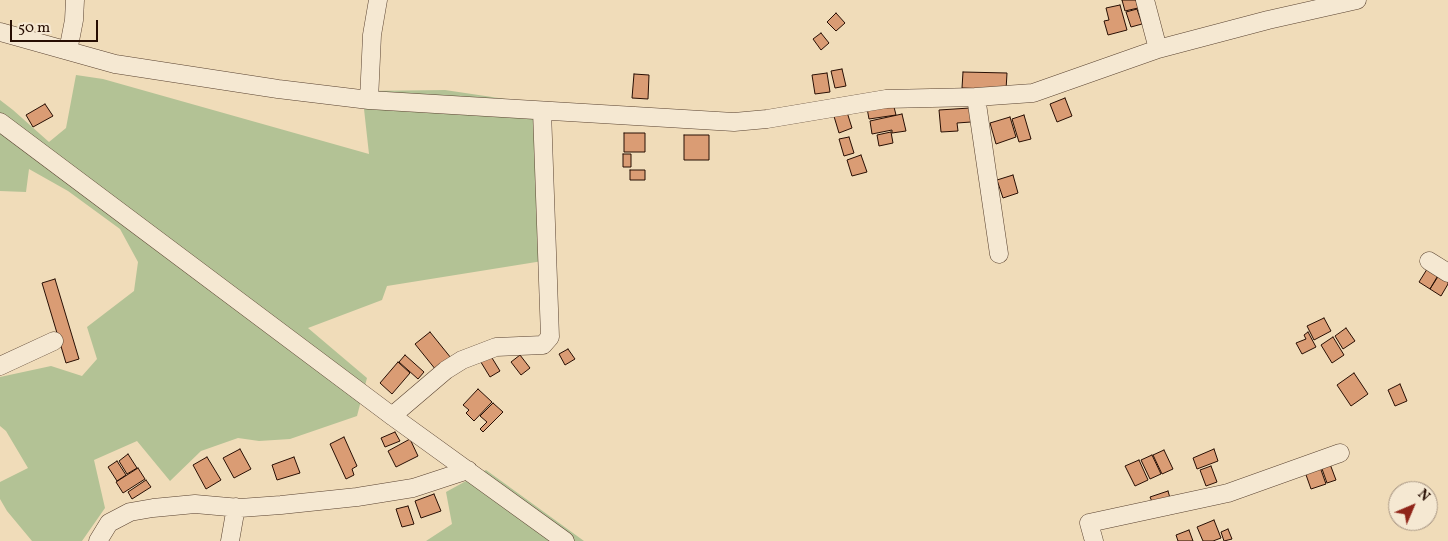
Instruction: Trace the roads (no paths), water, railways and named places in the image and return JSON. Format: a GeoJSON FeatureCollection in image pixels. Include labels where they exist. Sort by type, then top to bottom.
{"type":"FeatureCollection","features":[{"type":"Feature","properties":{"kind":"street"},"geometry":{"type":"LineString","coordinates":[[68,51],[74,20],[75,0]]}},
{"type":"Feature","properties":{"kind":"street"},"geometry":{"type":"LineString","coordinates":[[369,100],[372,34],[378,0]]}},
{"type":"Feature","properties":{"kind":"street"},"geometry":{"type":"LineString","coordinates":[[1144,0],[1158,49]]}},
{"type":"Feature","properties":{"kind":"street"},"geometry":{"type":"LineString","coordinates":[[0,32],[115,64],[369,100],[734,122],[767,119],[886,99],[1018,95],[1044,90],[1158,49],[1268,20],[1357,0]]}},
{"type":"Feature","properties":{"kind":"street"},"geometry":{"type":"LineString","coordinates":[[976,97],[999,254]]}},
{"type":"Feature","properties":{"kind":"street"},"geometry":{"type":"LineString","coordinates":[[392,416],[446,370],[462,360],[496,347],[512,345],[540,346],[548,341],[550,337],[542,111]]}},
{"type":"Feature","properties":{"kind":"street"},"geometry":{"type":"LineString","coordinates":[[0,122],[392,416],[565,541]]}},
{"type":"Feature","properties":{"kind":"street"},"geometry":{"type":"LineString","coordinates":[[1429,261],[1448,273]]}},
{"type":"Feature","properties":{"kind":"street"},"geometry":{"type":"LineString","coordinates":[[0,366],[54,341]]}},
{"type":"Feature","properties":{"kind":"street"},"geometry":{"type":"LineString","coordinates":[[1094,541],[1090,523],[1228,493],[1340,452]]}},
{"type":"Feature","properties":{"kind":"street"},"geometry":{"type":"LineString","coordinates":[[98,541],[108,524],[130,512],[174,505],[195,504],[236,507],[281,505],[358,497],[413,488],[468,470]]}},
{"type":"Feature","properties":{"kind":"street"},"geometry":{"type":"LineString","coordinates":[[230,541],[236,507]]}}]}
